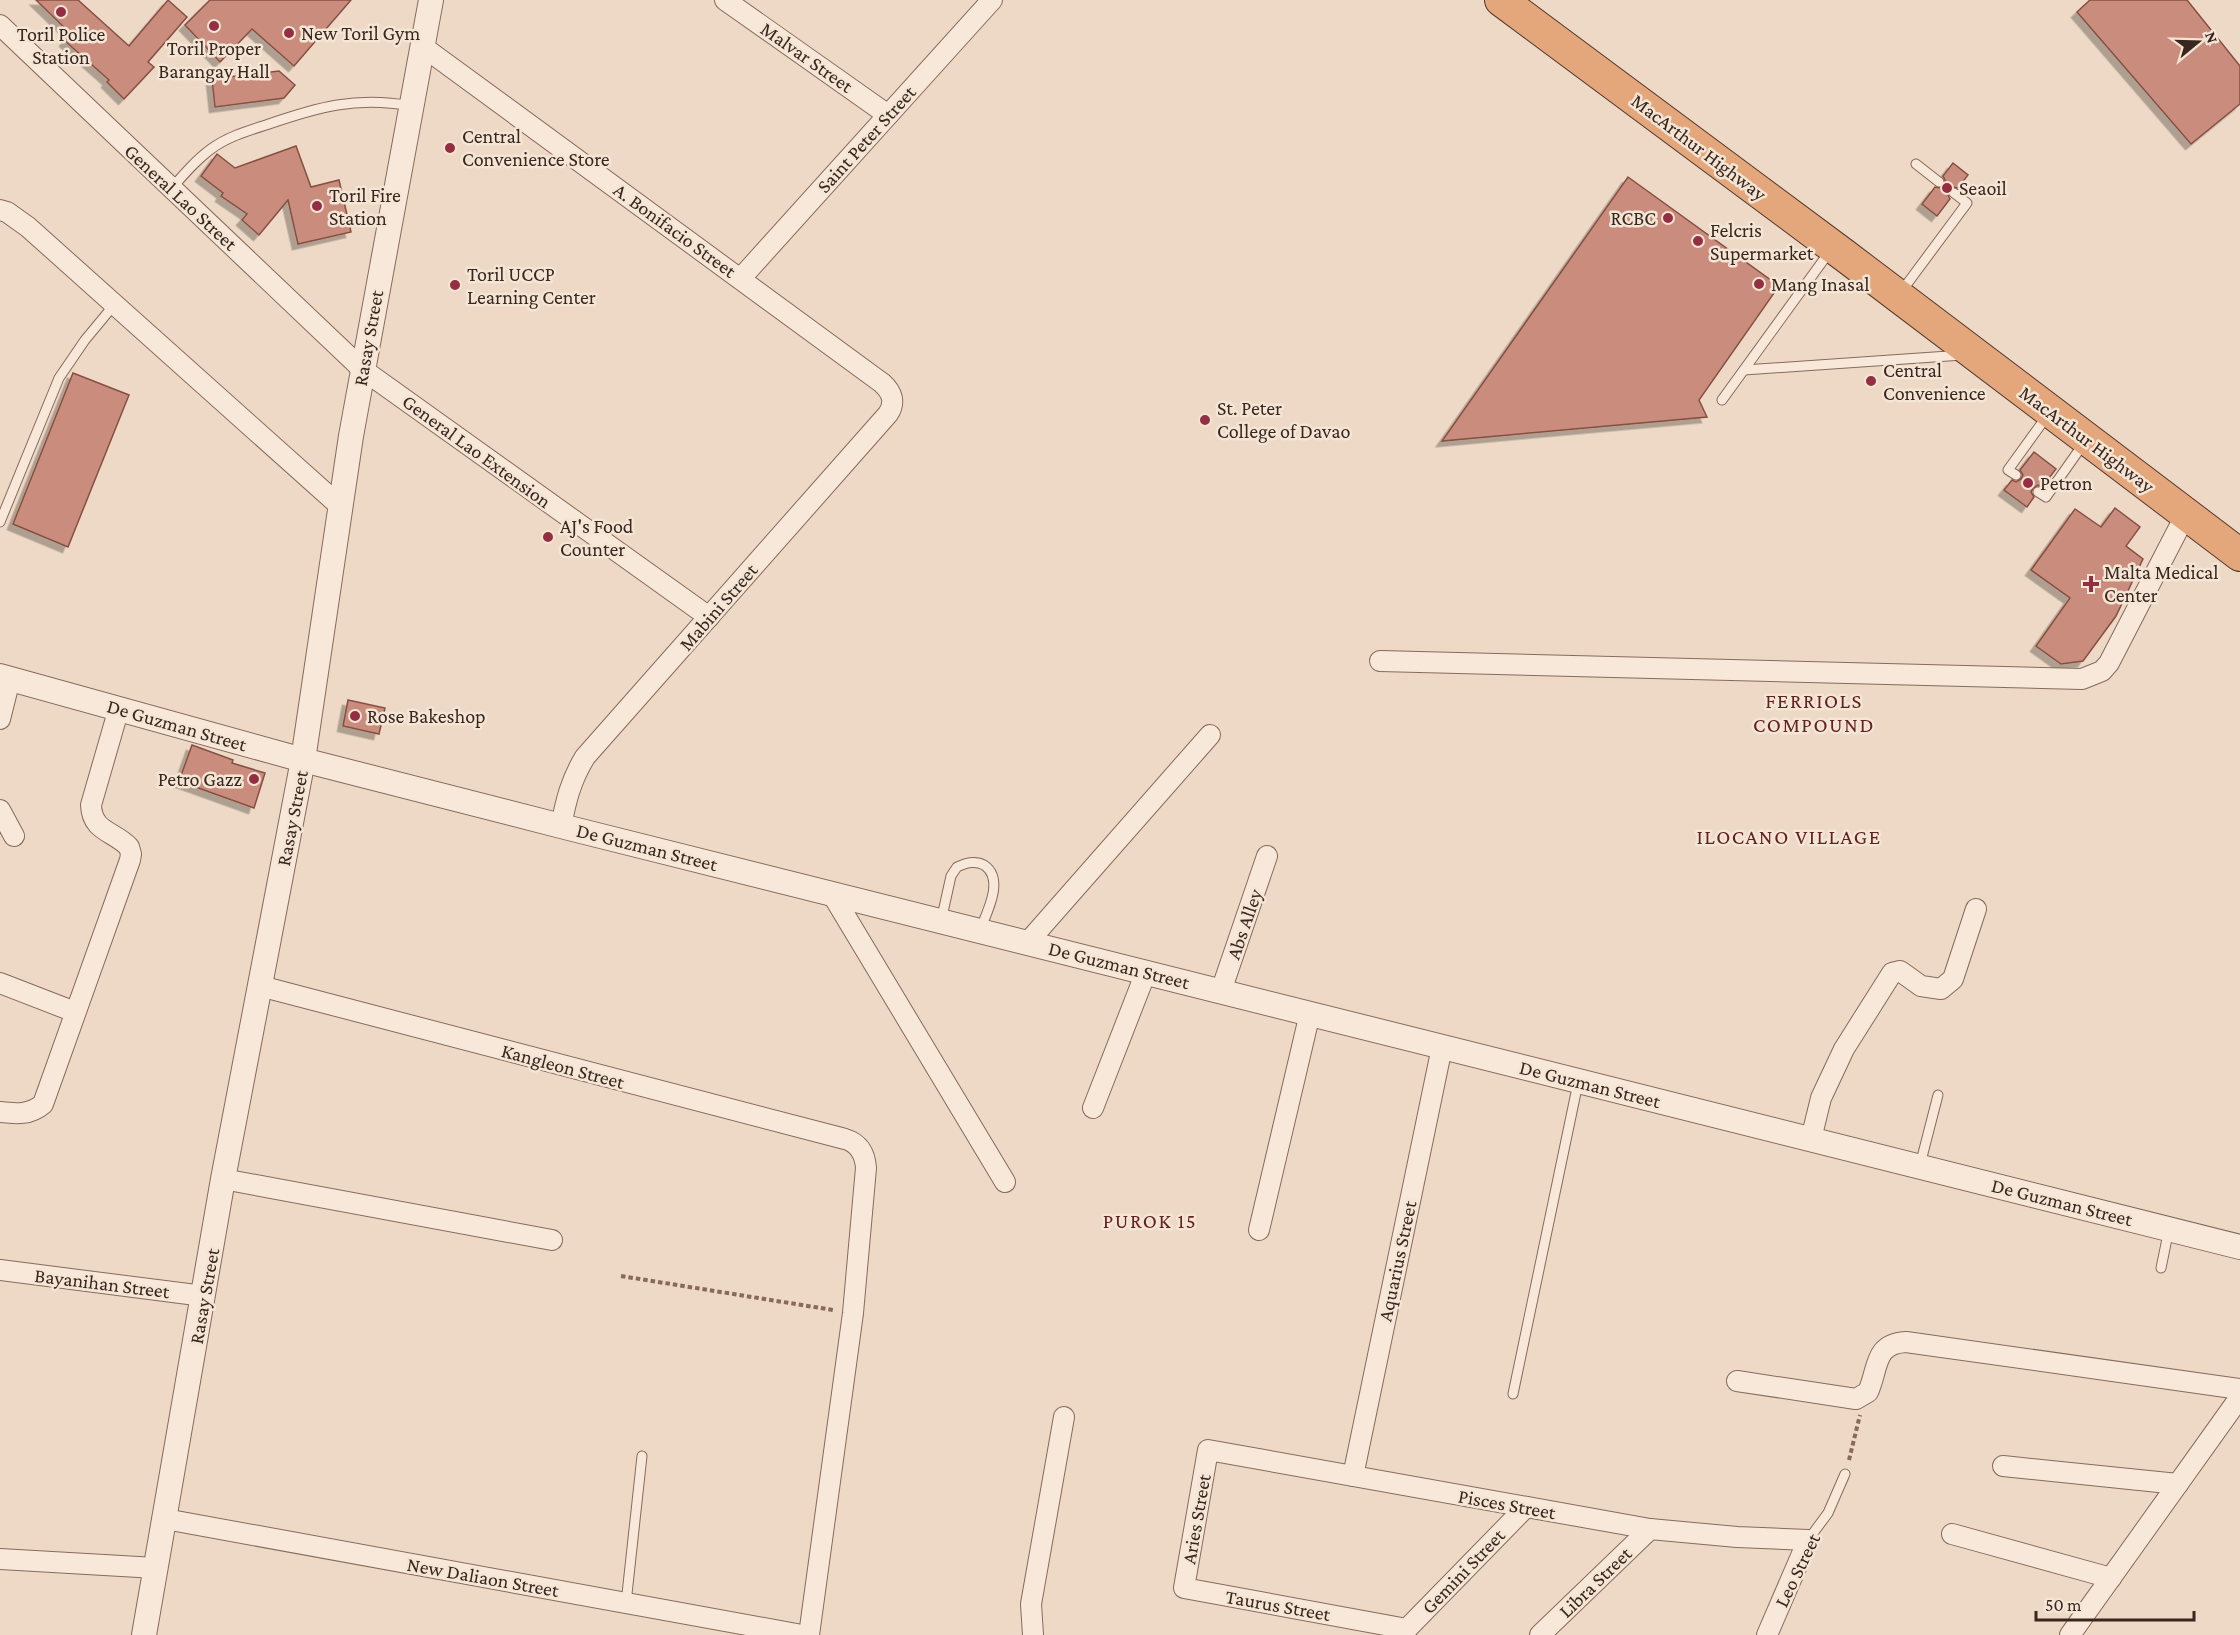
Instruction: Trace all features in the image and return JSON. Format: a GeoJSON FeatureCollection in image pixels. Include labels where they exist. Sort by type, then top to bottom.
{"type":"FeatureCollection","features":[{"type":"Feature","properties":{"kind":"highway","name":"MacArthur Highway"},"geometry":{"type":"LineString","coordinates":[[1501,0],[1976,354],[2240,555]]}},
{"type":"Feature","properties":{"kind":"street","name":"Rasay Street"},"geometry":{"type":"LineString","coordinates":[[144,1635],[223,1179],[303,760],[362,369],[431,0]]}},
{"type":"Feature","properties":{"kind":"street","name":"Malvar Street"},"geometry":{"type":"LineString","coordinates":[[725,0],[888,115]]}},
{"type":"Feature","properties":{"kind":"street","name":"Saint Peter Street"},"geometry":{"type":"LineString","coordinates":[[741,278],[992,0]]}},
{"type":"Feature","properties":{"kind":"street","name":"General Lao Street"},"geometry":{"type":"LineString","coordinates":[[0,25],[362,369]]}},
{"type":"Feature","properties":{"kind":"street","name":"A. Bonifacio Street"},"geometry":{"type":"LineString","coordinates":[[422,46],[882,383],[892,399]]}},
{"type":"Feature","properties":{"kind":"street"},"geometry":{"type":"LineString","coordinates":[[0,210],[7,212],[28,227],[341,507]]}},
{"type":"Feature","properties":{"kind":"street","name":"General Lao Extension"},"geometry":{"type":"LineString","coordinates":[[362,369],[709,617]]}},
{"type":"Feature","properties":{"kind":"street","name":"Mabini Street"},"geometry":{"type":"LineString","coordinates":[[561,826],[568,789],[574,774],[585,758],[888,414],[893,404],[892,399]]}},
{"type":"Feature","properties":{"kind":"street"},"geometry":{"type":"LineString","coordinates":[[1380,661],[2082,679],[2102,671],[2109,663],[2186,514]]}},
{"type":"Feature","properties":{"kind":"street"},"geometry":{"type":"LineString","coordinates":[[0,719],[5,677]]}},
{"type":"Feature","properties":{"kind":"street","name":"De Guzman Street"},"geometry":{"type":"LineString","coordinates":[[5,677],[303,760],[561,826],[2240,1247]]}},
{"type":"Feature","properties":{"kind":"street"},"geometry":{"type":"LineString","coordinates":[[0,1112],[26,1113],[36,1110],[43,1104],[131,854],[126,843],[104,830],[95,822],[91,814],[91,805],[119,708]]}},
{"type":"Feature","properties":{"kind":"street"},"geometry":{"type":"LineString","coordinates":[[1028,942],[1210,735]]}},
{"type":"Feature","properties":{"kind":"street"},"geometry":{"type":"LineString","coordinates":[[0,810],[14,836]]}},
{"type":"Feature","properties":{"kind":"street","name":"Abs Alley"},"geometry":{"type":"LineString","coordinates":[[1221,991],[1268,856]]}},
{"type":"Feature","properties":{"kind":"street"},"geometry":{"type":"LineString","coordinates":[[832,894],[1005,1182]]}},
{"type":"Feature","properties":{"kind":"street"},"geometry":{"type":"LineString","coordinates":[[1811,1139],[1821,1098],[1844,1049],[1892,973],[1899,971],[1922,986],[1941,989],[1953,979],[1976,909]]}},
{"type":"Feature","properties":{"kind":"street"},"geometry":{"type":"LineString","coordinates":[[1093,1108],[1146,972]]}},
{"type":"Feature","properties":{"kind":"street"},"geometry":{"type":"LineString","coordinates":[[0,983],[75,1012]]}},
{"type":"Feature","properties":{"kind":"street","name":"Kangleon Street"},"geometry":{"type":"LineString","coordinates":[[260,986],[845,1139],[858,1145],[866,1168],[853,1313]]}},
{"type":"Feature","properties":{"kind":"street"},"geometry":{"type":"LineString","coordinates":[[1259,1230],[1310,1013]]}},
{"type":"Feature","properties":{"kind":"street","name":"Aquarius Street"},"geometry":{"type":"LineString","coordinates":[[1353,1476],[1442,1047]]}},
{"type":"Feature","properties":{"kind":"street"},"geometry":{"type":"LineString","coordinates":[[223,1179],[552,1240]]}},
{"type":"Feature","properties":{"kind":"street","name":"Bayanihan Street"},"geometry":{"type":"LineString","coordinates":[[0,1270],[204,1296]]}},
{"type":"Feature","properties":{"kind":"street"},"geometry":{"type":"LineString","coordinates":[[809,1635],[853,1313]]}},
{"type":"Feature","properties":{"kind":"street"},"geometry":{"type":"LineString","coordinates":[[1737,1381],[1847,1399],[1863,1397],[1871,1386],[1883,1350],[1889,1345],[1906,1342],[2240,1389]]}},
{"type":"Feature","properties":{"kind":"street"},"geometry":{"type":"LineString","coordinates":[[2070,1635],[2240,1397]]}},
{"type":"Feature","properties":{"kind":"street"},"geometry":{"type":"LineString","coordinates":[[1033,1635],[1031,1604],[1064,1417]]}},
{"type":"Feature","properties":{"kind":"street","name":"Pisces Street"},"geometry":{"type":"LineString","coordinates":[[1208,1450],[1650,1528],[1737,1537],[1808,1540]]}},
{"type":"Feature","properties":{"kind":"street","name":"Aries Street"},"geometry":{"type":"LineString","coordinates":[[1184,1588],[1208,1450]]}},
{"type":"Feature","properties":{"kind":"street"},"geometry":{"type":"LineString","coordinates":[[2003,1466],[2178,1484]]}},
{"type":"Feature","properties":{"kind":"street","name":"Gemini Street"},"geometry":{"type":"LineString","coordinates":[[1404,1632],[1526,1507]]}},
{"type":"Feature","properties":{"kind":"street","name":"New Daliaon Street"},"geometry":{"type":"LineString","coordinates":[[165,1519],[802,1635]]}},
{"type":"Feature","properties":{"kind":"street","name":"Libra Street"},"geometry":{"type":"LineString","coordinates":[[1540,1635],[1650,1528]]}},
{"type":"Feature","properties":{"kind":"street"},"geometry":{"type":"LineString","coordinates":[[1952,1534],[2111,1578]]}},
{"type":"Feature","properties":{"kind":"street","name":"Leo Street"},"geometry":{"type":"LineString","coordinates":[[1767,1635],[1808,1540]]}},
{"type":"Feature","properties":{"kind":"street"},"geometry":{"type":"LineString","coordinates":[[0,1559],[156,1568]]}},
{"type":"Feature","properties":{"kind":"street","name":"Taurus Street"},"geometry":{"type":"LineString","coordinates":[[1184,1588],[1404,1632]]}},
{"type":"Feature","properties":{"kind":"lane"},"geometry":{"type":"LineString","coordinates":[[172,188],[199,158],[227,139],[310,109],[361,101],[411,106]]}},
{"type":"Feature","properties":{"kind":"lane"},"geometry":{"type":"LineString","coordinates":[[1916,164],[1939,182]]}},
{"type":"Feature","properties":{"kind":"lane"},"geometry":{"type":"LineString","coordinates":[[1898,296],[1967,203],[1954,193]]}},
{"type":"Feature","properties":{"kind":"lane"},"geometry":{"type":"LineString","coordinates":[[1722,400],[1833,247]]}},
{"type":"Feature","properties":{"kind":"lane"},"geometry":{"type":"LineString","coordinates":[[0,522],[60,378],[114,305]]}},
{"type":"Feature","properties":{"kind":"lane"},"geometry":{"type":"LineString","coordinates":[[1744,370],[1976,354]]}},
{"type":"Feature","properties":{"kind":"lane"},"geometry":{"type":"LineString","coordinates":[[2016,475],[2008,470],[2051,411]]}},
{"type":"Feature","properties":{"kind":"lane"},"geometry":{"type":"LineString","coordinates":[[2038,492],[2046,497],[2088,439]]}},
{"type":"Feature","properties":{"kind":"lane"},"geometry":{"type":"LineString","coordinates":[[941,921],[951,876],[957,867],[976,862],[992,874],[994,883],[980,930]]}},
{"type":"Feature","properties":{"kind":"lane"},"geometry":{"type":"LineString","coordinates":[[1513,1394],[1578,1080]]}},
{"type":"Feature","properties":{"kind":"lane"},"geometry":{"type":"LineString","coordinates":[[1920,1167],[1938,1095]]}},
{"type":"Feature","properties":{"kind":"lane"},"geometry":{"type":"LineString","coordinates":[[2161,1268],[2169,1229]]}},
{"type":"Feature","properties":{"kind":"lane"},"geometry":{"type":"LineString","coordinates":[[627,1603],[642,1456]]}},
{"type":"Feature","properties":{"kind":"lane","name":"Leo Street"},"geometry":{"type":"LineString","coordinates":[[1808,1540],[1828,1513],[1845,1474]]}},
{"type":"Feature","properties":{"kind":"path"},"geometry":{"type":"LineString","coordinates":[[621,1276],[853,1313]]}},
{"type":"Feature","properties":{"kind":"path"},"geometry":{"type":"LineString","coordinates":[[1845,1474],[1860,1421],[1863,1397]]}},
{"type":"Feature","properties":{"kind":"building"},"geometry":{"type":"Polygon","coordinates":[[[36,0],[78,0],[129,46],[168,0],[187,17],[148,62],[154,67],[124,99],[107,82],[109,80],[65,41],[71,34],[36,0]]]}},
{"type":"Feature","properties":{"kind":"building","name":"New Toril Gym"},"geometry":{"type":"Polygon","coordinates":[[[210,0],[351,0],[294,66],[252,29],[220,62],[185,25],[210,0]]]}},
{"type":"Feature","properties":{"kind":"building"},"geometry":{"type":"Polygon","coordinates":[[[2090,0],[2187,0],[2240,66],[2240,104],[2191,144],[2077,12],[2090,0]]]}},
{"type":"Feature","properties":{"kind":"building"},"geometry":{"type":"Polygon","coordinates":[[[279,71],[295,85],[284,98],[215,107],[212,79],[279,71]]]}},
{"type":"Feature","properties":{"kind":"building"},"geometry":{"type":"Polygon","coordinates":[[[296,146],[311,187],[339,180],[351,232],[298,244],[288,200],[259,235],[242,220],[247,214],[221,196],[223,193],[201,176],[217,154],[235,168],[296,146]]]}},
{"type":"Feature","properties":{"kind":"building","name":"Seaoil"},"geometry":{"type":"Polygon","coordinates":[[[1953,163],[1968,175],[1958,188],[1948,189],[1950,199],[1937,216],[1922,204],[1935,187],[1945,186],[1943,176],[1953,163]]]}},
{"type":"Feature","properties":{"kind":"building"},"geometry":{"type":"Polygon","coordinates":[[[1628,177],[1779,286],[1699,400],[1707,417],[1442,441],[1628,177]]]}},
{"type":"Feature","properties":{"kind":"building"},"geometry":{"type":"Polygon","coordinates":[[[73,373],[129,395],[68,547],[13,524],[73,373]]]}},
{"type":"Feature","properties":{"kind":"building","name":"Petron"},"geometry":{"type":"Polygon","coordinates":[[[2034,452],[2056,469],[2042,487],[2038,485],[2033,488],[2031,492],[2034,497],[2027,507],[2004,490],[2012,480],[2016,482],[2021,479],[2023,475],[2020,470],[2034,452]]]}},
{"type":"Feature","properties":{"kind":"building","name":"Malta Medical Center"},"geometry":{"type":"Polygon","coordinates":[[[2115,508],[2140,527],[2126,546],[2143,559],[2116,616],[2083,661],[2061,664],[2036,646],[2070,598],[2031,570],[2075,509],[2101,527],[2115,508]]]}},
{"type":"Feature","properties":{"kind":"building"},"geometry":{"type":"Polygon","coordinates":[[[348,700],[385,708],[379,734],[343,726],[348,700]]]}},
{"type":"Feature","properties":{"kind":"building"},"geometry":{"type":"Polygon","coordinates":[[[192,745],[233,760],[232,763],[265,773],[254,808],[179,781],[192,745]]]}},
{"type":"Feature","properties":{"kind":"place","name":"Toril Police Station"},"geometry":{"type":"Point","coordinates":[61,12]}},
{"type":"Feature","properties":{"kind":"place","name":"Toril Proper Barangay Hall"},"geometry":{"type":"Point","coordinates":[214,26]}},
{"type":"Feature","properties":{"kind":"place","name":"New Toril Gym"},"geometry":{"type":"Point","coordinates":[289,33]}},
{"type":"Feature","properties":{"kind":"place","name":"Central Convenience Store"},"geometry":{"type":"Point","coordinates":[450,148]}},
{"type":"Feature","properties":{"kind":"place","name":"Seaoil"},"geometry":{"type":"Point","coordinates":[1947,188]}},
{"type":"Feature","properties":{"kind":"place","name":"Toril Fire Station"},"geometry":{"type":"Point","coordinates":[317,206]}},
{"type":"Feature","properties":{"kind":"place","name":"RCBC"},"geometry":{"type":"Point","coordinates":[1668,218]}},
{"type":"Feature","properties":{"kind":"place","name":"Felcris Supermarket"},"geometry":{"type":"Point","coordinates":[1698,241]}},
{"type":"Feature","properties":{"kind":"place","name":"Mang Inasal"},"geometry":{"type":"Point","coordinates":[1759,284]}},
{"type":"Feature","properties":{"kind":"place","name":"Toril UCCP Learning Center"},"geometry":{"type":"Point","coordinates":[455,285]}},
{"type":"Feature","properties":{"kind":"place","name":"Central Convenience"},"geometry":{"type":"Point","coordinates":[1871,381]}},
{"type":"Feature","properties":{"kind":"place","name":"St. Peter College of Davao"},"geometry":{"type":"Point","coordinates":[1205,420]}},
{"type":"Feature","properties":{"kind":"place","name":"Petron"},"geometry":{"type":"Point","coordinates":[2028,483]}},
{"type":"Feature","properties":{"kind":"place","name":"AJ's Food Counter"},"geometry":{"type":"Point","coordinates":[548,537]}},
{"type":"Feature","properties":{"kind":"place","name":"Malta Medical Center"},"geometry":{"type":"Point","coordinates":[2091,584]}},
{"type":"Feature","properties":{"kind":"place","name":"Rose Bakeshop"},"geometry":{"type":"Point","coordinates":[355,716]}},
{"type":"Feature","properties":{"kind":"place","name":"Petro Gazz"},"geometry":{"type":"Point","coordinates":[254,779]}},
{"type":"Feature","properties":{"kind":"district","name":"FERRIOLS COMPOUND"},"geometry":{"type":"Point","coordinates":[1814,713]}},
{"type":"Feature","properties":{"kind":"district","name":"ILOCANO VILLAGE"},"geometry":{"type":"Point","coordinates":[1789,837]}},
{"type":"Feature","properties":{"kind":"district","name":"PUROK 15"},"geometry":{"type":"Point","coordinates":[1150,1221]}}]}
